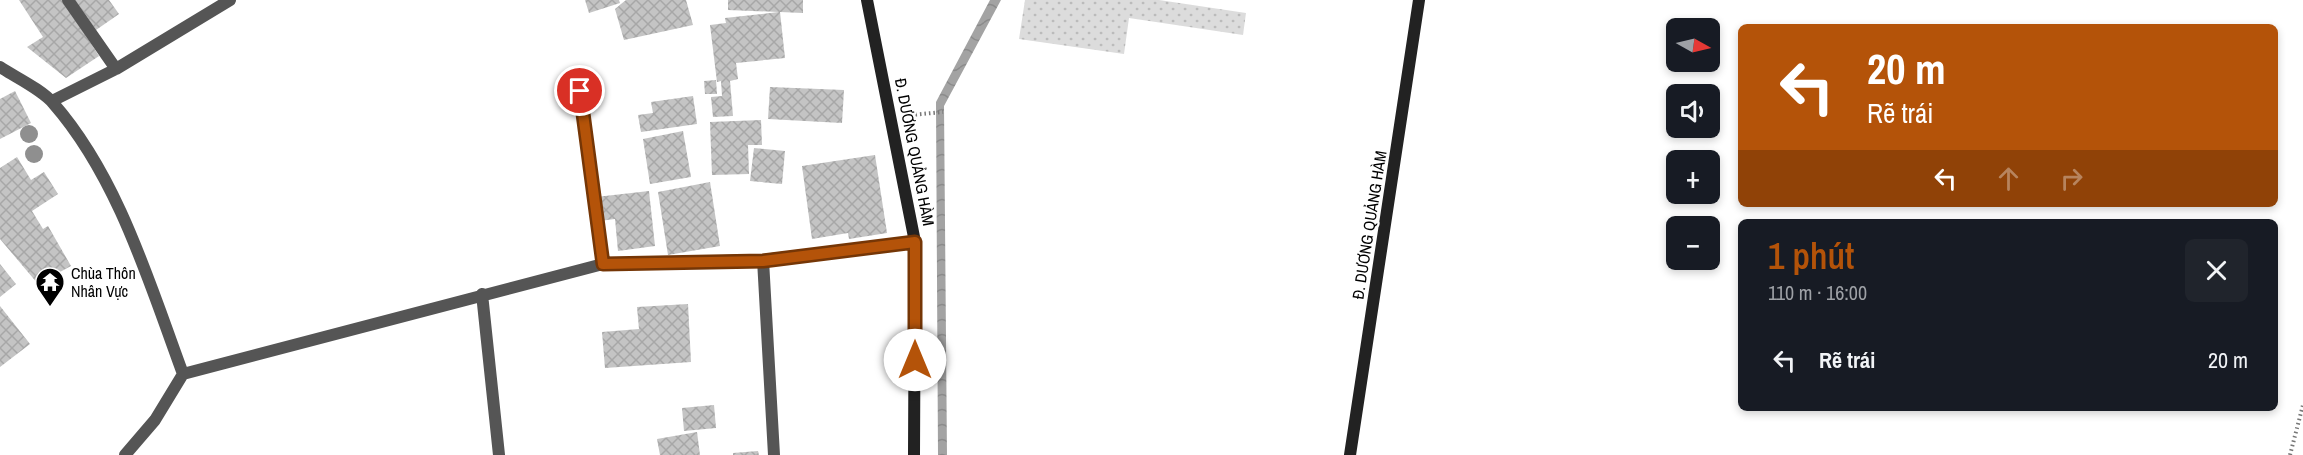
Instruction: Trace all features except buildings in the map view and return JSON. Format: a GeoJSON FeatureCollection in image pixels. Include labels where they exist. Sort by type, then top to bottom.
{"type":"FeatureCollection","features":[{"type":"Feature","properties":{"kind":"main road","name":"Đ. DƯƠNG QUẢNG HÀM"},"geometry":{"type":"LineString","coordinates":[[867,0],[915,242],[914,455]]}},
{"type":"Feature","properties":{"kind":"main road","name":"Đ. DƯƠNG QUẢNG HÀM"},"geometry":{"type":"LineString","coordinates":[[1350,455],[1419,0]]}},
{"type":"Feature","properties":{"kind":"street"},"geometry":{"type":"LineString","coordinates":[[68,0],[116,69]]}},
{"type":"Feature","properties":{"kind":"street"},"geometry":{"type":"LineString","coordinates":[[52,101],[116,69],[230,0]]}},
{"type":"Feature","properties":{"kind":"street"},"geometry":{"type":"LineString","coordinates":[[0,67],[52,101],[98,166],[136,247],[183,374]]}},
{"type":"Feature","properties":{"kind":"street"},"geometry":{"type":"LineString","coordinates":[[580,91],[603,264]]}},
{"type":"Feature","properties":{"kind":"street"},"geometry":{"type":"LineString","coordinates":[[125,455],[155,420],[183,374],[603,264],[763,261],[915,242]]}},
{"type":"Feature","properties":{"kind":"street"},"geometry":{"type":"LineString","coordinates":[[763,261],[774,455]]}},
{"type":"Feature","properties":{"kind":"street"},"geometry":{"type":"LineString","coordinates":[[482,294],[499,455]]}},
{"type":"Feature","properties":{"kind":"path"},"geometry":{"type":"LineString","coordinates":[[935,111],[943,112]]}},
{"type":"Feature","properties":{"kind":"path"},"geometry":{"type":"LineString","coordinates":[[2290,455],[2303,405]]}},
{"type":"Feature","properties":{"kind":"shaded area"},"geometry":{"type":"Polygon","coordinates":[[[1025,0],[1159,0],[1246,13],[1243,35],[1129,18],[1124,54],[1019,39],[1025,0]]]}},
{"type":"Feature","properties":{"kind":"water"},"geometry":{"type":"Polygon","coordinates":[[[990,0],[1001,0],[944,106],[947,455],[938,455],[936,102],[990,0]]]}},
{"type":"Feature","properties":{"kind":"place","name":"Chùa Thôn Nhân Vực"},"geometry":{"type":"Point","coordinates":[50,308]}},
{"type":"Feature","properties":{"kind":"route"},"geometry":{"type":"LineString","coordinates":[[580,91],[603,264],[763,261],[915,242],[915,360]]}}]}
